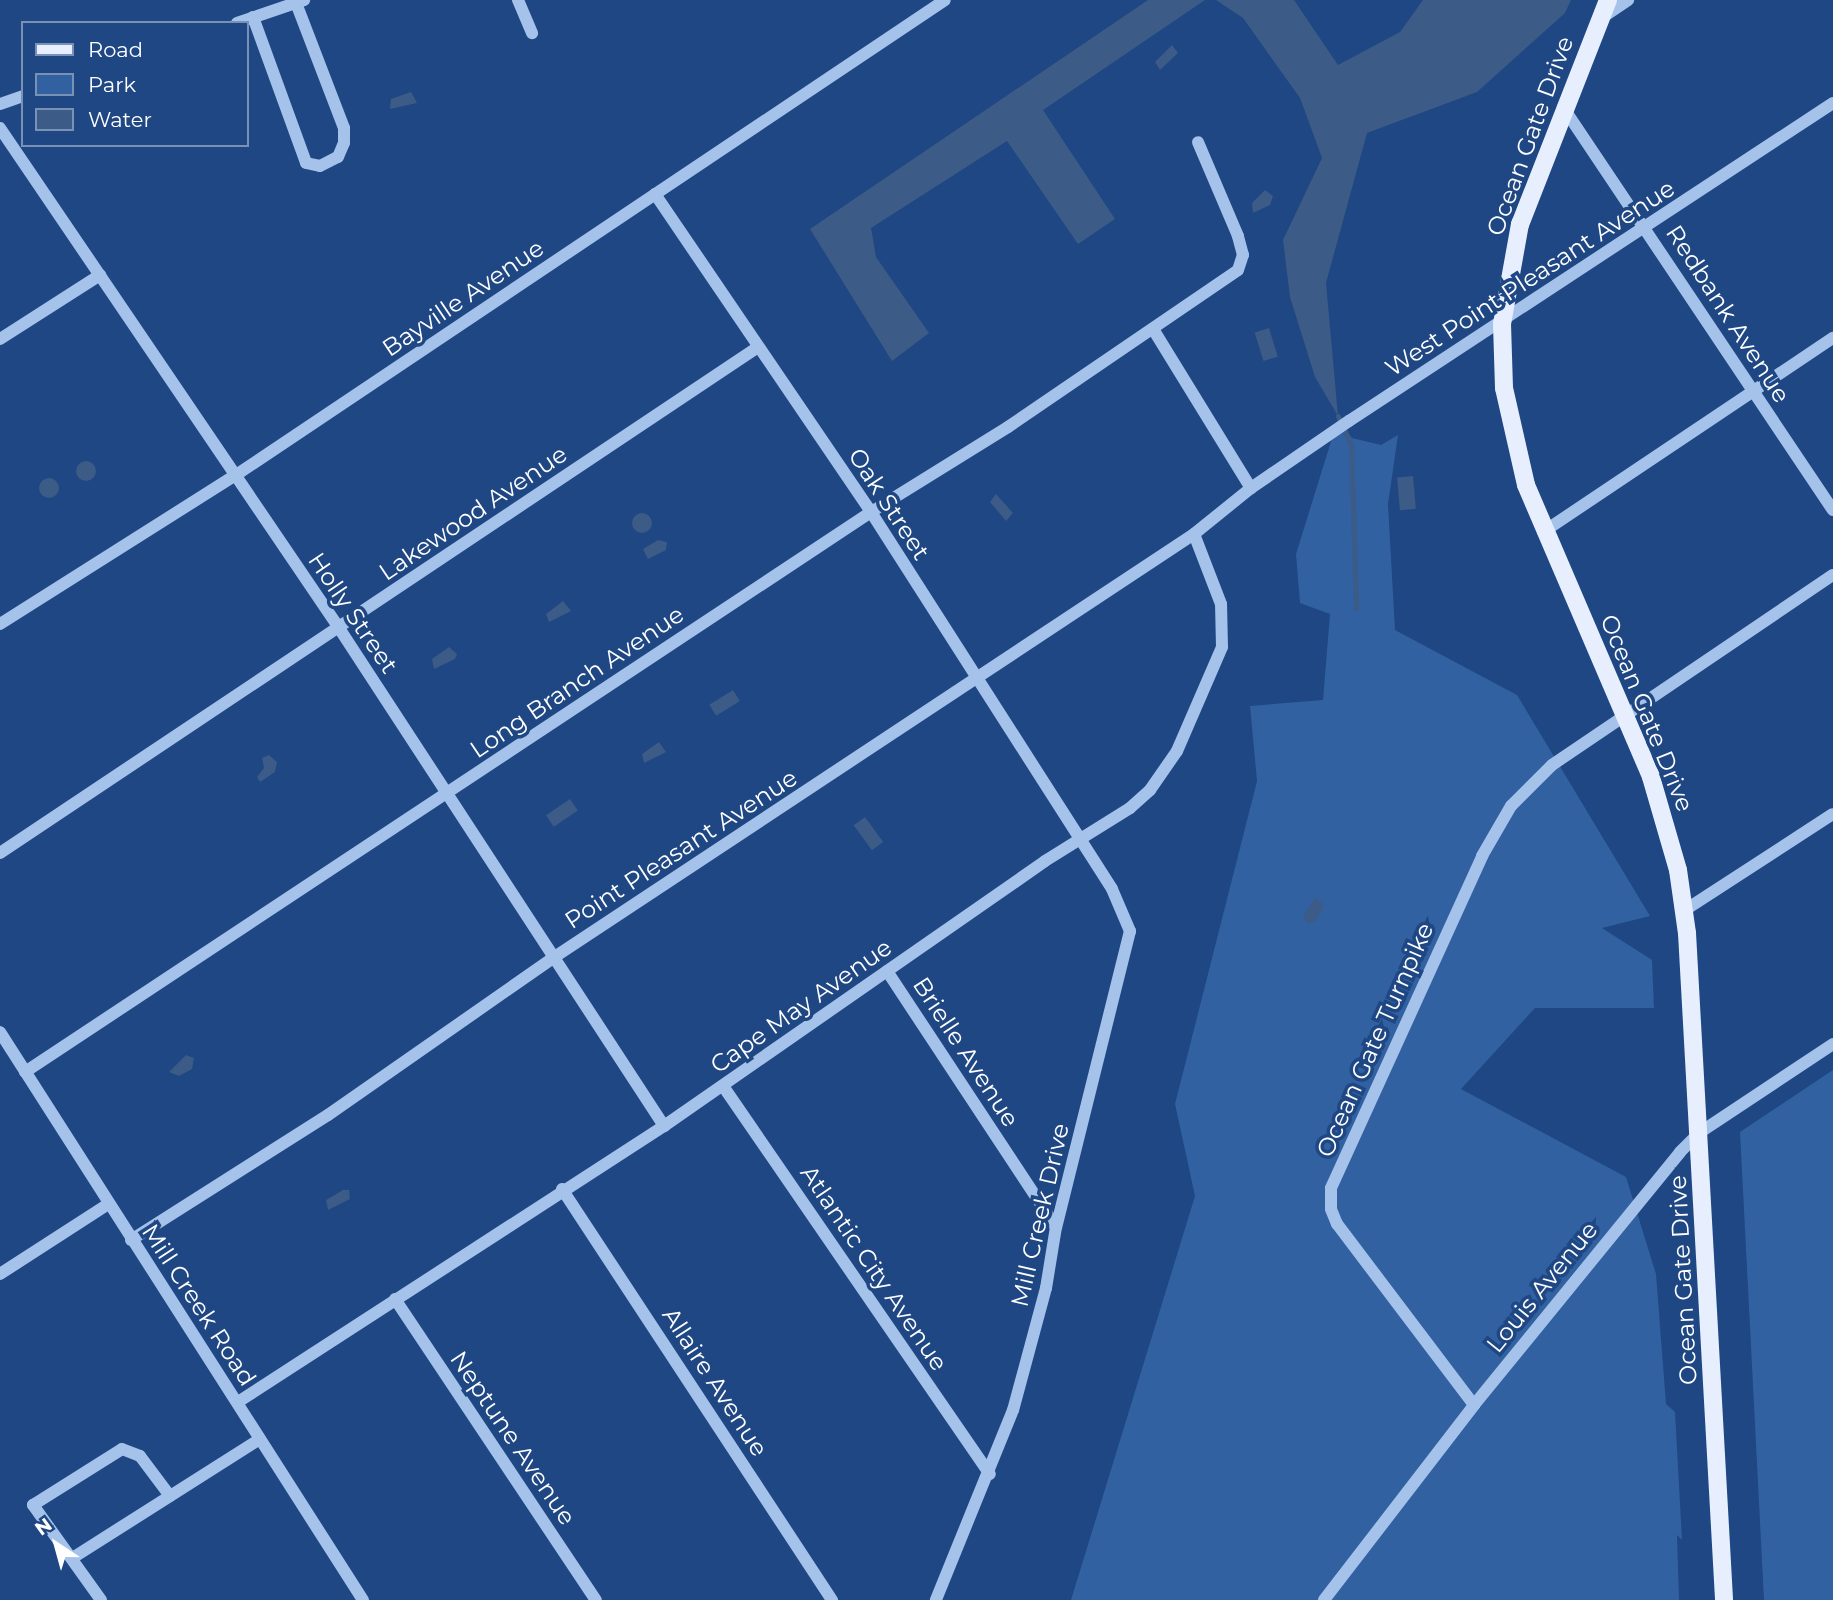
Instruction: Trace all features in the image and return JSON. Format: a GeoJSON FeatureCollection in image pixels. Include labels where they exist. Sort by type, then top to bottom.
{"type":"FeatureCollection","features":[{"type":"Feature","properties":{"kind":"main road","name":"Ocean Gate Drive"},"geometry":{"type":"LineString","coordinates":[[1608,0],[1563,107],[1520,224],[1502,324],[1504,388],[1526,485],[1543,531],[1625,715],[1667,823],[1685,910],[1724,1600]]}},
{"type":"Feature","properties":{"kind":"street"},"geometry":{"type":"LineString","coordinates":[[518,0],[532,33]]}},
{"type":"Feature","properties":{"kind":"street","name":"Bayville Avenue"},"geometry":{"type":"LineString","coordinates":[[0,624],[236,475],[945,0]]}},
{"type":"Feature","properties":{"kind":"street"},"geometry":{"type":"LineString","coordinates":[[1600,19],[1628,0]]}},
{"type":"Feature","properties":{"kind":"street"},"geometry":{"type":"LineString","coordinates":[[242,21],[253,17],[300,1],[344,128],[338,157],[320,166],[306,163],[253,17]]}},
{"type":"Feature","properties":{"kind":"street"},"geometry":{"type":"LineString","coordinates":[[0,104],[21,97]]}},
{"type":"Feature","properties":{"kind":"street","name":"West Point Pleasant Avenue"},"geometry":{"type":"LineString","coordinates":[[1251,488],[1833,103]]}},
{"type":"Feature","properties":{"kind":"street","name":"Redbank Avenue"},"geometry":{"type":"LineString","coordinates":[[1563,107],[1833,510]]}},
{"type":"Feature","properties":{"kind":"street","name":"Holly Street"},"geometry":{"type":"LineString","coordinates":[[0,128],[339,628],[664,1126]]}},
{"type":"Feature","properties":{"kind":"street","name":"Long Branch Avenue"},"geometry":{"type":"LineString","coordinates":[[26,1072],[871,512],[1153,329],[1238,270],[1243,255],[1198,142]]}},
{"type":"Feature","properties":{"kind":"street","name":"Oak Street"},"geometry":{"type":"LineString","coordinates":[[654,194],[871,512],[976,681],[1081,841]]}},
{"type":"Feature","properties":{"kind":"street"},"geometry":{"type":"LineString","coordinates":[[0,340],[100,275]]}},
{"type":"Feature","properties":{"kind":"street"},"geometry":{"type":"LineString","coordinates":[[1153,329],[1251,488]]}},
{"type":"Feature","properties":{"kind":"street"},"geometry":{"type":"LineString","coordinates":[[1543,531],[1833,338]]}},
{"type":"Feature","properties":{"kind":"street","name":"Lakewood Avenue"},"geometry":{"type":"LineString","coordinates":[[0,853],[758,346]]}},
{"type":"Feature","properties":{"kind":"street","name":"Point Pleasant Avenue"},"geometry":{"type":"LineString","coordinates":[[131,1240],[328,1115],[553,958],[1195,534],[1251,488]]}},
{"type":"Feature","properties":{"kind":"street","name":"Cape May Avenue"},"geometry":{"type":"LineString","coordinates":[[238,1402],[562,1189],[664,1126],[887,971],[1081,841],[1150,790],[1177,751],[1222,647],[1221,604],[1195,534]]}},
{"type":"Feature","properties":{"kind":"street","name":"Ocean Gate Turnpike"},"geometry":{"type":"LineString","coordinates":[[1474,1405],[1337,1224],[1331,1209],[1331,1188],[1482,856],[1511,806],[1541,773],[1833,575]]}},
{"type":"Feature","properties":{"kind":"street"},"geometry":{"type":"LineString","coordinates":[[1685,910],[1833,814]]}},
{"type":"Feature","properties":{"kind":"street","name":"Mill Creek Drive"},"geometry":{"type":"LineString","coordinates":[[936,1600],[990,1474],[1046,1288],[1056,1227],[1130,931],[1124,908],[1081,841]]}},
{"type":"Feature","properties":{"kind":"street","name":"Brielle Avenue"},"geometry":{"type":"LineString","coordinates":[[887,971],[1056,1227]]}},
{"type":"Feature","properties":{"kind":"street","name":"Mill Creek Road"},"geometry":{"type":"LineString","coordinates":[[0,1032],[363,1600]]}},
{"type":"Feature","properties":{"kind":"street","name":"Louis Avenue"},"geometry":{"type":"LineString","coordinates":[[1324,1600],[1474,1405],[1667,1166],[1699,1133],[1833,1044]]}},
{"type":"Feature","properties":{"kind":"street","name":"Atlantic City Avenue"},"geometry":{"type":"LineString","coordinates":[[723,1086],[990,1474]]}},
{"type":"Feature","properties":{"kind":"street","name":"Allaire Avenue"},"geometry":{"type":"LineString","coordinates":[[562,1189],[832,1600]]}},
{"type":"Feature","properties":{"kind":"street"},"geometry":{"type":"LineString","coordinates":[[0,1273],[108,1204]]}},
{"type":"Feature","properties":{"kind":"street","name":"Neptune Avenue"},"geometry":{"type":"LineString","coordinates":[[395,1299],[596,1600]]}},
{"type":"Feature","properties":{"kind":"street"},"geometry":{"type":"LineString","coordinates":[[74,1557],[260,1439]]}},
{"type":"Feature","properties":{"kind":"street"},"geometry":{"type":"LineString","coordinates":[[101,1600],[74,1557],[33,1505],[122,1449],[140,1456],[170,1496]]}},
{"type":"Feature","properties":{"kind":"green space"},"geometry":{"type":"Polygon","coordinates":[[[1345,429],[1352,438],[1381,445],[1398,435],[1388,504],[1395,630],[1517,695],[1650,916],[1602,928],[1652,960],[1654,1008],[1535,1008],[1461,1089],[1626,1177],[1656,1274],[1666,1404],[1675,1412],[1682,1540],[1677,1535],[1679,1600],[1071,1600],[1195,1196],[1175,1104],[1257,781],[1250,706],[1323,700],[1330,614],[1300,603],[1296,554],[1333,435],[1345,429]]]}},
{"type":"Feature","properties":{"kind":"green space"},"geometry":{"type":"Polygon","coordinates":[[[1833,1070],[1833,1600],[1764,1600],[1740,1132],[1833,1070]]]}},
{"type":"Feature","properties":{"kind":"water"},"geometry":{"type":"Polygon","coordinates":[[[1148,0],[1205,0],[1043,110],[1115,219],[1078,244],[1007,141],[871,228],[876,257],[929,333],[892,361],[810,229],[1148,0]]]}},
{"type":"Feature","properties":{"kind":"water"},"geometry":{"type":"Polygon","coordinates":[[[1216,0],[1294,0],[1338,65],[1400,32],[1423,0],[1571,0],[1565,13],[1477,92],[1367,133],[1326,283],[1338,416],[1315,377],[1290,297],[1283,240],[1322,158],[1300,98],[1243,18],[1216,0]]]}},
{"type":"Feature","properties":{"kind":"water"},"geometry":{"type":"Polygon","coordinates":[[[1172,45],[1178,53],[1160,70],[1155,62],[1172,45]]]}},
{"type":"Feature","properties":{"kind":"water"},"geometry":{"type":"Polygon","coordinates":[[[411,92],[417,103],[390,109],[391,99],[411,92]]]}},
{"type":"Feature","properties":{"kind":"water"},"geometry":{"type":"Polygon","coordinates":[[[1265,190],[1273,196],[1270,205],[1253,213],[1252,203],[1265,190]]]}},
{"type":"Feature","properties":{"kind":"water"},"geometry":{"type":"Polygon","coordinates":[[[1269,328],[1278,357],[1263,361],[1255,332],[1269,328]]]}},
{"type":"Feature","properties":{"kind":"water"},"geometry":{"type":"Polygon","coordinates":[[[86,461],[93,464],[96,471],[93,478],[86,481],[79,478],[76,471],[79,464],[86,461]]]}},
{"type":"Feature","properties":{"kind":"water"},"geometry":{"type":"Polygon","coordinates":[[[1413,476],[1416,509],[1400,510],[1397,477],[1413,476]]]}},
{"type":"Feature","properties":{"kind":"water"},"geometry":{"type":"Polygon","coordinates":[[[49,478],[56,481],[59,488],[56,495],[49,498],[42,495],[39,488],[42,481],[49,478]]]}},
{"type":"Feature","properties":{"kind":"water"},"geometry":{"type":"Polygon","coordinates":[[[996,494],[1013,513],[1006,521],[990,502],[996,494]]]}},
{"type":"Feature","properties":{"kind":"water"},"geometry":{"type":"Polygon","coordinates":[[[642,513],[649,516],[652,523],[649,530],[642,533],[635,530],[632,523],[635,516],[642,513]]]}},
{"type":"Feature","properties":{"kind":"water"},"geometry":{"type":"Polygon","coordinates":[[[658,540],[667,542],[666,550],[648,559],[643,549],[658,540]]]}},
{"type":"Feature","properties":{"kind":"water"},"geometry":{"type":"Polygon","coordinates":[[[563,601],[571,611],[549,622],[546,614],[563,601]]]}},
{"type":"Feature","properties":{"kind":"water"},"geometry":{"type":"Polygon","coordinates":[[[449,647],[457,654],[455,659],[434,669],[432,659],[449,647]]]}},
{"type":"Feature","properties":{"kind":"water"},"geometry":{"type":"Polygon","coordinates":[[[733,690],[740,701],[716,716],[709,705],[733,690]]]}},
{"type":"Feature","properties":{"kind":"water"},"geometry":{"type":"Polygon","coordinates":[[[659,742],[666,752],[644,763],[642,754],[659,742]]]}},
{"type":"Feature","properties":{"kind":"water"},"geometry":{"type":"Polygon","coordinates":[[[269,755],[277,762],[275,772],[260,782],[257,777],[264,768],[262,758],[269,755]]]}},
{"type":"Feature","properties":{"kind":"water"},"geometry":{"type":"Polygon","coordinates":[[[570,799],[578,811],[554,827],[546,815],[570,799]]]}},
{"type":"Feature","properties":{"kind":"water"},"geometry":{"type":"Polygon","coordinates":[[[865,817],[883,842],[872,850],[854,825],[865,817]]]}},
{"type":"Feature","properties":{"kind":"water"},"geometry":{"type":"Polygon","coordinates":[[[1316,897],[1324,906],[1315,922],[1308,923],[1303,917],[1316,897]]]}},
{"type":"Feature","properties":{"kind":"water"},"geometry":{"type":"Polygon","coordinates":[[[186,1055],[194,1058],[192,1069],[179,1076],[169,1072],[186,1055]]]}},
{"type":"Feature","properties":{"kind":"water"},"geometry":{"type":"Polygon","coordinates":[[[343,1190],[349,1190],[350,1199],[328,1210],[326,1200],[343,1190]]]}},
{"type":"Feature","properties":{"kind":"waterway"},"geometry":{"type":"LineString","coordinates":[[1338,416],[1351,445],[1356,608]]}}]}
